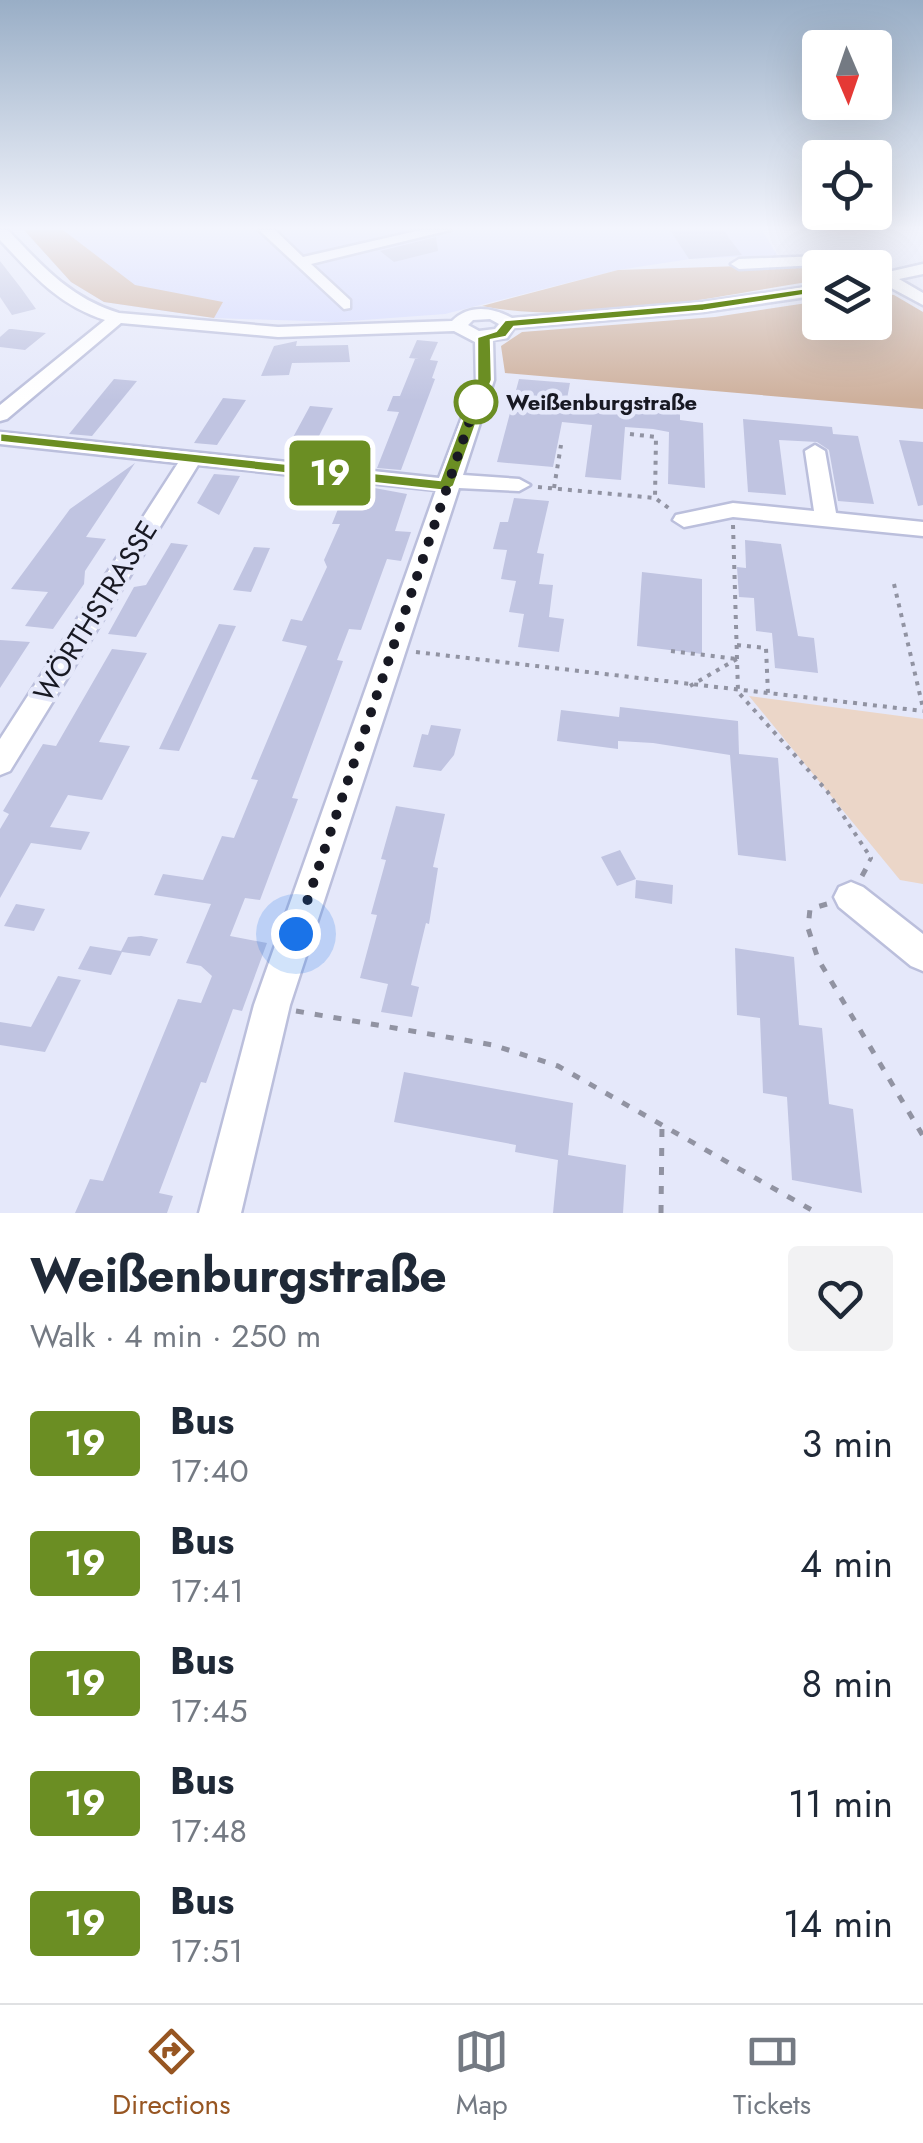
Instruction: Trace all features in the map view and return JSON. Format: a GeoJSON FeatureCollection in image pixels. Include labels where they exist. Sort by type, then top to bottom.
{"type":"FeatureCollection","features":[{"type":"Feature","properties":{"kind":"street"},"geometry":{"type":"LineString","coordinates":[[50,287],[58,294],[118,318],[278,332],[457,326],[469,335],[484,337],[501,334],[510,323]]}},
{"type":"Feature","properties":{"kind":"street"},"geometry":{"type":"LineString","coordinates":[[326,287],[344,304]]}},
{"type":"Feature","properties":{"kind":"street"},"geometry":{"type":"LineString","coordinates":[[894,287],[923,300]]}},
{"type":"Feature","properties":{"kind":"street"},"geometry":{"type":"LineString","coordinates":[[457,326],[461,318],[485,313],[501,316],[510,323],[703,307],[802,293]]}},
{"type":"Feature","properties":{"kind":"street"},"geometry":{"type":"LineString","coordinates":[[0,415],[118,318]]}},
{"type":"Feature","properties":{"kind":"street"},"geometry":{"type":"LineString","coordinates":[[220,1213],[272,1006],[484,380],[484,337]]}},
{"type":"Feature","properties":{"kind":"street"},"geometry":{"type":"LineString","coordinates":[[0,438],[447,483],[519,485]]}},
{"type":"Feature","properties":{"kind":"street"},"geometry":{"type":"LineString","coordinates":[[815,451],[826,519]]}},
{"type":"Feature","properties":{"kind":"street","name":"WÖRTHSTRASSE"},"geometry":{"type":"LineString","coordinates":[[0,763],[191,459]]}},
{"type":"Feature","properties":{"kind":"street"},"geometry":{"type":"LineString","coordinates":[[684,520],[733,510],[923,529]]}},
{"type":"Feature","properties":{"kind":"street"},"geometry":{"type":"LineString","coordinates":[[851,897],[923,956]]}},
{"type":"Feature","properties":{"kind":"path"},"geometry":{"type":"LineString","coordinates":[[519,485],[655,498],[656,437],[630,434]]}},
{"type":"Feature","properties":{"kind":"path"},"geometry":{"type":"LineString","coordinates":[[554,488],[561,445]]}},
{"type":"Feature","properties":{"kind":"path"},"geometry":{"type":"LineString","coordinates":[[733,510],[738,692]]}},
{"type":"Feature","properties":{"kind":"path"},"geometry":{"type":"LineString","coordinates":[[390,650],[923,710],[894,584]]}},
{"type":"Feature","properties":{"kind":"path"},"geometry":{"type":"LineString","coordinates":[[737,645],[766,648],[768,695]]}},
{"type":"Feature","properties":{"kind":"path"},"geometry":{"type":"LineString","coordinates":[[671,651],[737,659]]}},
{"type":"Feature","properties":{"kind":"path"},"geometry":{"type":"LineString","coordinates":[[690,686],[737,659]]}},
{"type":"Feature","properties":{"kind":"path"},"geometry":{"type":"LineString","coordinates":[[272,1006],[494,1045],[558,1066],[817,1213]]}},
{"type":"Feature","properties":{"kind":"path"},"geometry":{"type":"LineString","coordinates":[[661,1213],[662,1124]]}},
{"type":"Feature","properties":{"kind":"shaded area"},"geometry":{"type":"Polygon","coordinates":[[[79,287],[553,287],[445,314],[336,322],[214,318],[104,302],[79,287]]]}},
{"type":"Feature","properties":{"kind":"shaded area"},"geometry":{"type":"Polygon","coordinates":[[[79,287],[143,287],[223,302],[214,318],[104,302],[79,287]]]}},
{"type":"Feature","properties":{"kind":"shaded area"},"geometry":{"type":"Polygon","coordinates":[[[555,287],[781,287],[607,311],[522,311],[482,306],[555,287]]]}},
{"type":"Feature","properties":{"kind":"shaded area"},"geometry":{"type":"Polygon","coordinates":[[[894,295],[923,312],[923,409],[505,373],[501,346],[522,332],[715,317],[802,304],[802,340],[892,340],[894,295]]]}},
{"type":"Feature","properties":{"kind":"shaded area"},"geometry":{"type":"Polygon","coordinates":[[[749,696],[923,719],[923,884],[900,880],[749,696]]]}},
{"type":"Feature","properties":{"kind":"building"},"geometry":{"type":"Polygon","coordinates":[[[0,287],[19,287],[36,309],[12,315],[0,297],[0,287]]]}},
{"type":"Feature","properties":{"kind":"building"},"geometry":{"type":"Polygon","coordinates":[[[9,329],[46,333],[25,350],[0,347],[0,337],[9,329]]]}},
{"type":"Feature","properties":{"kind":"building"},"geometry":{"type":"Polygon","coordinates":[[[417,340],[438,342],[430,360],[438,361],[432,378],[435,379],[401,470],[377,468],[399,412],[387,411],[393,396],[400,396],[415,359],[419,359],[409,358],[417,340]]]}},
{"type":"Feature","properties":{"kind":"building"},"geometry":{"type":"Polygon","coordinates":[[[297,341],[296,346],[348,345],[350,362],[292,363],[289,375],[261,376],[274,346],[297,341]]]}},
{"type":"Feature","properties":{"kind":"building"},"geometry":{"type":"Polygon","coordinates":[[[114,379],[137,381],[92,436],[69,434],[114,379]]]}},
{"type":"Feature","properties":{"kind":"building"},"geometry":{"type":"Polygon","coordinates":[[[519,379],[570,383],[566,404],[680,414],[680,420],[703,423],[705,488],[668,484],[669,432],[653,429],[625,427],[621,480],[585,477],[592,425],[562,422],[553,467],[497,462],[519,379]]]}},
{"type":"Feature","properties":{"kind":"building"},"geometry":{"type":"Polygon","coordinates":[[[223,398],[246,400],[217,445],[194,443],[223,398]]]}},
{"type":"Feature","properties":{"kind":"building"},"geometry":{"type":"Polygon","coordinates":[[[310,406],[333,408],[310,454],[285,452],[310,406]]]}},
{"type":"Feature","properties":{"kind":"building"},"geometry":{"type":"Polygon","coordinates":[[[743,419],[832,427],[833,434],[858,436],[874,504],[838,501],[829,450],[817,442],[779,440],[786,495],[748,492],[743,419]]]}},
{"type":"Feature","properties":{"kind":"building"},"geometry":{"type":"Polygon","coordinates":[[[899,440],[923,442],[923,505],[918,506],[899,440]]]}},
{"type":"Feature","properties":{"kind":"building"},"geometry":{"type":"Polygon","coordinates":[[[135,463],[86,537],[106,539],[85,571],[84,584],[53,629],[25,626],[48,592],[11,589],[70,509],[135,463]]]}},
{"type":"Feature","properties":{"kind":"building"},"geometry":{"type":"Polygon","coordinates":[[[214,474],[240,476],[219,515],[197,503],[214,474]]]}},
{"type":"Feature","properties":{"kind":"building"},"geometry":{"type":"Polygon","coordinates":[[[330,486],[368,490],[369,487],[407,494],[395,531],[411,532],[401,561],[387,559],[361,630],[349,629],[337,660],[343,661],[292,798],[298,799],[260,900],[245,898],[230,936],[267,943],[242,1011],[233,1009],[206,1083],[201,1082],[159,1193],[173,1196],[167,1213],[75,1213],[90,1179],[103,1181],[178,999],[201,1003],[212,976],[201,966],[186,963],[211,904],[154,895],[163,874],[203,880],[222,836],[234,838],[258,780],[251,779],[307,646],[282,641],[291,619],[302,621],[327,567],[324,560],[340,524],[332,524],[340,504],[322,504],[330,486]]]}},
{"type":"Feature","properties":{"kind":"building"},"geometry":{"type":"Polygon","coordinates":[[[514,498],[549,501],[537,553],[544,554],[539,584],[553,585],[549,617],[564,619],[559,652],[518,647],[524,614],[509,612],[516,581],[501,579],[507,550],[493,549],[500,522],[508,522],[514,498]]]}},
{"type":"Feature","properties":{"kind":"building"},"geometry":{"type":"Polygon","coordinates":[[[745,540],[781,544],[798,636],[814,638],[818,673],[775,668],[772,633],[756,631],[754,598],[739,597],[737,567],[746,568],[745,540]]]}},
{"type":"Feature","properties":{"kind":"building"},"geometry":{"type":"Polygon","coordinates":[[[171,543],[188,545],[136,637],[108,634],[134,587],[146,585],[171,543]]]}},
{"type":"Feature","properties":{"kind":"building"},"geometry":{"type":"Polygon","coordinates":[[[254,547],[270,548],[251,592],[233,590],[254,547]]]}},
{"type":"Feature","properties":{"kind":"building"},"geometry":{"type":"Polygon","coordinates":[[[642,572],[702,579],[702,654],[637,646],[642,572]]]}},
{"type":"Feature","properties":{"kind":"building"},"geometry":{"type":"Polygon","coordinates":[[[219,624],[236,626],[179,751],[159,749],[219,624]]]}},
{"type":"Feature","properties":{"kind":"building"},"geometry":{"type":"Polygon","coordinates":[[[0,640],[30,642],[0,688],[0,640]]]}},
{"type":"Feature","properties":{"kind":"building"},"geometry":{"type":"Polygon","coordinates":[[[112,649],[147,653],[99,742],[130,746],[102,800],[68,795],[50,827],[90,832],[81,850],[31,843],[0,898],[0,829],[9,814],[3,811],[43,744],[56,746],[112,649]]]}},
{"type":"Feature","properties":{"kind":"building"},"geometry":{"type":"Polygon","coordinates":[[[620,707],[738,721],[739,754],[778,758],[786,861],[738,855],[730,755],[653,743],[618,741],[618,749],[557,741],[561,710],[619,717],[620,707]]]}},
{"type":"Feature","properties":{"kind":"building"},"geometry":{"type":"Polygon","coordinates":[[[431,725],[461,729],[454,755],[441,771],[413,767],[422,734],[428,735],[431,725]]]}},
{"type":"Feature","properties":{"kind":"building"},"geometry":{"type":"Polygon","coordinates":[[[396,806],[445,814],[433,867],[438,868],[429,924],[426,923],[411,985],[419,987],[412,1017],[381,1012],[388,984],[360,978],[377,915],[371,914],[386,860],[381,859],[396,806]]]}},
{"type":"Feature","properties":{"kind":"building"},"geometry":{"type":"Polygon","coordinates":[[[620,850],[636,879],[617,886],[601,857],[620,850]]]}},
{"type":"Feature","properties":{"kind":"building"},"geometry":{"type":"Polygon","coordinates":[[[636,880],[673,885],[672,904],[635,898],[636,880]]]}},
{"type":"Feature","properties":{"kind":"building"},"geometry":{"type":"Polygon","coordinates":[[[16,904],[45,909],[34,931],[4,926],[16,904]]]}},
{"type":"Feature","properties":{"kind":"building"},"geometry":{"type":"Polygon","coordinates":[[[128,937],[158,939],[150,956],[122,952],[111,975],[78,969],[90,946],[121,951],[128,937]]]}},
{"type":"Feature","properties":{"kind":"building"},"geometry":{"type":"Polygon","coordinates":[[[735,948],[794,957],[799,1025],[822,1028],[829,1104],[853,1109],[862,1193],[792,1180],[787,1097],[763,1093],[760,1018],[737,1015],[735,948]]]}},
{"type":"Feature","properties":{"kind":"building"},"geometry":{"type":"Polygon","coordinates":[[[58,976],[81,980],[45,1052],[0,1045],[0,1022],[31,1027],[58,976]]]}},
{"type":"Feature","properties":{"kind":"building"},"geometry":{"type":"Polygon","coordinates":[[[404,1072],[573,1103],[568,1155],[626,1165],[623,1213],[553,1213],[558,1160],[515,1152],[516,1145],[394,1122],[404,1072]]]}},
{"type":"Feature","properties":{"kind":"bus line","name":"19"},"geometry":{"type":"LineString","coordinates":[[0,438],[446,486],[484,380],[484,337],[501,334],[510,323],[703,307],[802,293]]}},
{"type":"Feature","properties":{"kind":"place","name":"Weißenburgstraße"},"geometry":{"type":"Point","coordinates":[476,402]}},
{"type":"Feature","properties":{"kind":"route"},"geometry":{"type":"LineString","coordinates":[[296,934],[476,402]]}}]}
